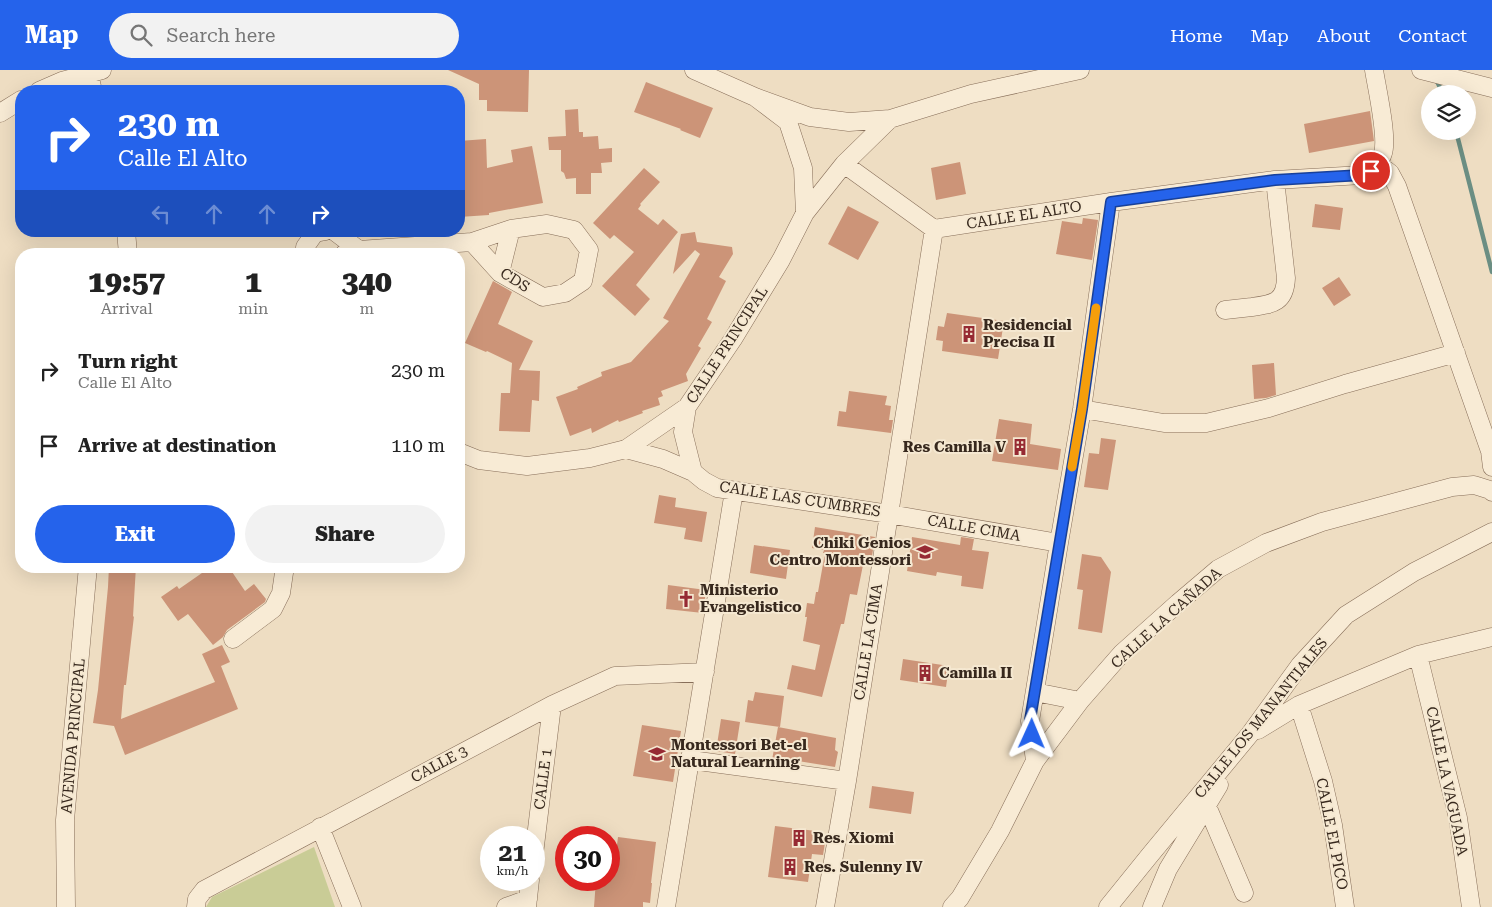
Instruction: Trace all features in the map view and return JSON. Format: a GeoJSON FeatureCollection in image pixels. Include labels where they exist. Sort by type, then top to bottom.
{"type":"FeatureCollection","features":[{"type":"Feature","properties":{"kind":"street"},"geometry":{"type":"LineString","coordinates":[[694,70],[755,97],[810,117],[848,122],[890,119],[1038,75],[1080,70]]}},
{"type":"Feature","properties":{"kind":"street"},"geometry":{"type":"LineString","coordinates":[[1374,70],[1385,140],[1384,152],[1378,164],[1390,172],[1398,186],[1490,451],[1492,467]]}},
{"type":"Feature","properties":{"kind":"street"},"geometry":{"type":"LineString","coordinates":[[1420,70],[1492,88]]}},
{"type":"Feature","properties":{"kind":"street"},"geometry":{"type":"LineString","coordinates":[[53,85],[93,71],[93,85]]}},
{"type":"Feature","properties":{"kind":"street","name":"CALLE PRINCIPAL"},"geometry":{"type":"LineString","coordinates":[[465,454],[479,460],[527,466],[590,458],[626,449],[687,407],[733,339],[781,260],[804,213],[803,168],[788,122],[755,97]]}},
{"type":"Feature","properties":{"kind":"street"},"geometry":{"type":"LineString","coordinates":[[0,113],[15,104]]}},
{"type":"Feature","properties":{"kind":"street"},"geometry":{"type":"LineString","coordinates":[[804,213],[844,164],[890,119]]}},
{"type":"Feature","properties":{"kind":"street"},"geometry":{"type":"LineString","coordinates":[[844,164],[934,229]]}},
{"type":"Feature","properties":{"kind":"street","name":"CALLE EL ALTO"},"geometry":{"type":"LineString","coordinates":[[934,229],[1111,202],[1275,180],[1362,175],[1371,171],[1378,164]]}},
{"type":"Feature","properties":{"kind":"street"},"geometry":{"type":"LineString","coordinates":[[1225,310],[1268,305],[1276,302],[1286,288],[1275,180]]}},
{"type":"Feature","properties":{"kind":"street"},"geometry":{"type":"LineString","coordinates":[[1035,761],[1030,720],[1082,409],[1111,202]]}},
{"type":"Feature","properties":{"kind":"street","name":"CDS"},"geometry":{"type":"LineString","coordinates":[[399,248],[472,242],[510,229],[547,224],[574,230],[589,250],[583,280],[565,293],[543,297],[500,273],[472,242]]}},
{"type":"Feature","properties":{"kind":"street"},"geometry":{"type":"LineString","coordinates":[[500,273],[510,229]]}},
{"type":"Feature","properties":{"kind":"street","name":"CALLE LA CIMA"},"geometry":{"type":"LineString","coordinates":[[825,907],[934,229]]}},
{"type":"Feature","properties":{"kind":"street"},"geometry":{"type":"LineString","coordinates":[[305,248],[312,237]]}},
{"type":"Feature","properties":{"kind":"street"},"geometry":{"type":"LineString","coordinates":[[339,237],[348,248]]}},
{"type":"Feature","properties":{"kind":"street"},"geometry":{"type":"LineString","coordinates":[[1082,409],[1164,423],[1206,423],[1269,408],[1456,353]]}},
{"type":"Feature","properties":{"kind":"street"},"geometry":{"type":"LineString","coordinates":[[687,407],[683,432],[693,472]]}},
{"type":"Feature","properties":{"kind":"street","name":"CALLE LAS CUMBRES"},"geometry":{"type":"LineString","coordinates":[[626,449],[662,459],[693,472],[717,488],[888,514]]}},
{"type":"Feature","properties":{"kind":"street"},"geometry":{"type":"LineString","coordinates":[[465,462],[479,460]]}},
{"type":"Feature","properties":{"kind":"street","name":"CALLE LA CAÑADA"},"geometry":{"type":"LineString","coordinates":[[952,907],[960,898],[1000,831],[1035,761],[1080,701],[1122,653],[1218,569],[1266,543],[1322,522],[1452,487],[1491,486]]}},
{"type":"Feature","properties":{"kind":"street"},"geometry":{"type":"LineString","coordinates":[[666,907],[734,491]]}},
{"type":"Feature","properties":{"kind":"street","name":"CALLE CIMA"},"geometry":{"type":"LineString","coordinates":[[888,514],[1059,543]]}},
{"type":"Feature","properties":{"kind":"street","name":"CALLE LOS MANANTIALES"},"geometry":{"type":"LineString","coordinates":[[1108,907],[1250,734],[1300,665],[1346,615],[1414,572],[1492,532]]}},
{"type":"Feature","properties":{"kind":"street","name":"AVENIDA PRINCIPAL"},"geometry":{"type":"LineString","coordinates":[[66,907],[65,820],[87,573]]}},
{"type":"Feature","properties":{"kind":"street"},"geometry":{"type":"LineString","coordinates":[[233,639],[273,609],[281,592],[284,573]]}},
{"type":"Feature","properties":{"kind":"street"},"geometry":{"type":"LineString","coordinates":[[1152,907],[1168,869],[1250,734],[1299,705],[1418,655],[1492,637]]}},
{"type":"Feature","properties":{"kind":"street","name":"CALLE LA VAGUADA"},"geometry":{"type":"LineString","coordinates":[[1418,655],[1458,818],[1471,907]]}},
{"type":"Feature","properties":{"kind":"street","name":"CALLE 3"},"geometry":{"type":"LineString","coordinates":[[196,907],[197,899],[204,890],[552,704],[615,676],[705,672]]}},
{"type":"Feature","properties":{"kind":"street"},"geometry":{"type":"LineString","coordinates":[[1035,692],[1080,701]]}},
{"type":"Feature","properties":{"kind":"street","name":"CALLE 1"},"geometry":{"type":"LineString","coordinates":[[537,826],[552,704]]}},
{"type":"Feature","properties":{"kind":"street","name":"CALLE EL PICO"},"geometry":{"type":"LineString","coordinates":[[1299,705],[1323,780],[1333,825],[1345,907]]}},
{"type":"Feature","properties":{"kind":"street"},"geometry":{"type":"LineString","coordinates":[[691,760],[846,781]]}},
{"type":"Feature","properties":{"kind":"street"},"geometry":{"type":"LineString","coordinates":[[1207,806],[1244,893]]}},
{"type":"Feature","properties":{"kind":"street"},"geometry":{"type":"LineString","coordinates":[[320,827],[352,907]]}},
{"type":"Feature","properties":{"kind":"street"},"geometry":{"type":"LineString","coordinates":[[506,907],[528,903]]}},
{"type":"Feature","properties":{"kind":"green space"},"geometry":{"type":"Polygon","coordinates":[[[314,847],[335,907],[206,907],[212,897],[314,847]]]}},
{"type":"Feature","properties":{"kind":"building"},"geometry":{"type":"Polygon","coordinates":[[[448,70],[529,70],[528,112],[487,111],[487,100],[479,100],[479,84],[448,70]]]}},
{"type":"Feature","properties":{"kind":"building"},"geometry":{"type":"Polygon","coordinates":[[[646,82],[713,108],[700,138],[634,112],[646,82]]]}},
{"type":"Feature","properties":{"kind":"building"},"geometry":{"type":"Polygon","coordinates":[[[578,109],[579,132],[583,132],[583,137],[598,136],[599,149],[612,148],[612,162],[601,163],[602,173],[591,173],[591,194],[576,194],[576,178],[566,179],[561,171],[561,150],[549,150],[548,137],[566,136],[565,110],[578,109]]]}},
{"type":"Feature","properties":{"kind":"building"},"geometry":{"type":"Polygon","coordinates":[[[1370,111],[1374,141],[1309,153],[1304,124],[1370,111]]]}},
{"type":"Feature","properties":{"kind":"building"},"geometry":{"type":"Polygon","coordinates":[[[486,139],[487,168],[513,162],[511,150],[532,146],[543,203],[489,213],[489,215],[465,217],[465,141],[486,139]]]}},
{"type":"Feature","properties":{"kind":"building"},"geometry":{"type":"Polygon","coordinates":[[[960,162],[966,194],[936,200],[931,168],[960,162]]]}},
{"type":"Feature","properties":{"kind":"building"},"geometry":{"type":"Polygon","coordinates":[[[644,168],[660,182],[640,204],[638,209],[658,225],[663,219],[678,232],[636,285],[650,299],[635,316],[602,286],[634,252],[614,235],[610,239],[593,223],[644,168]]]}},
{"type":"Feature","properties":{"kind":"building"},"geometry":{"type":"Polygon","coordinates":[[[1315,204],[1343,208],[1340,230],[1312,227],[1315,204]]]}},
{"type":"Feature","properties":{"kind":"building"},"geometry":{"type":"Polygon","coordinates":[[[848,206],[879,222],[858,260],[828,244],[848,206]]]}},
{"type":"Feature","properties":{"kind":"building"},"geometry":{"type":"Polygon","coordinates":[[[1083,218],[1098,220],[1092,260],[1056,254],[1062,221],[1082,224],[1083,218]]]}},
{"type":"Feature","properties":{"kind":"building"},"geometry":{"type":"Polygon","coordinates":[[[695,232],[697,242],[732,247],[733,254],[719,277],[726,281],[707,319],[712,322],[698,346],[701,348],[686,374],[688,381],[661,391],[663,396],[658,398],[660,405],[642,411],[643,413],[619,422],[618,420],[592,433],[591,428],[570,436],[556,397],[578,389],[577,387],[602,376],[601,372],[631,362],[669,321],[663,318],[700,254],[695,250],[673,274],[681,234],[695,232]]]}},
{"type":"Feature","properties":{"kind":"building"},"geometry":{"type":"Polygon","coordinates":[[[1339,277],[1351,295],[1334,306],[1322,288],[1339,277]]]}},
{"type":"Feature","properties":{"kind":"building"},"geometry":{"type":"Polygon","coordinates":[[[493,281],[512,292],[498,324],[533,341],[519,370],[540,371],[539,401],[532,400],[530,432],[499,431],[501,393],[510,393],[512,363],[465,343],[493,281]]]}},
{"type":"Feature","properties":{"kind":"building","name":"Residencial Precisa II"},"geometry":{"type":"Polygon","coordinates":[[[947,313],[1004,321],[998,359],[942,351],[943,341],[936,340],[938,326],[944,327],[947,313]]]}},
{"type":"Feature","properties":{"kind":"building"},"geometry":{"type":"Polygon","coordinates":[[[1274,363],[1276,395],[1254,399],[1252,365],[1274,363]]]}},
{"type":"Feature","properties":{"kind":"building"},"geometry":{"type":"Polygon","coordinates":[[[849,391],[887,396],[885,405],[891,406],[889,420],[893,420],[891,433],[837,426],[839,411],[846,412],[849,391]]]}},
{"type":"Feature","properties":{"kind":"building","name":"Res Camilla V"},"geometry":{"type":"Polygon","coordinates":[[[999,419],[1032,424],[1030,444],[1061,449],[1058,470],[992,461],[999,419]]]}},
{"type":"Feature","properties":{"kind":"building"},"geometry":{"type":"Polygon","coordinates":[[[1101,438],[1116,440],[1108,490],[1084,487],[1089,453],[1099,454],[1101,438]]]}},
{"type":"Feature","properties":{"kind":"building"},"geometry":{"type":"Polygon","coordinates":[[[659,495],[676,498],[675,507],[707,512],[702,542],[684,539],[686,528],[654,523],[659,495]]]}},
{"type":"Feature","properties":{"kind":"building"},"geometry":{"type":"Polygon","coordinates":[[[815,527],[875,537],[872,556],[865,555],[857,595],[850,594],[844,624],[841,624],[822,697],[787,689],[792,665],[815,670],[820,645],[803,641],[807,603],[814,604],[825,553],[823,553],[824,550],[812,548],[815,527]]]}},
{"type":"Feature","properties":{"kind":"building"},"geometry":{"type":"Polygon","coordinates":[[[912,537],[960,545],[961,537],[974,539],[972,550],[989,552],[983,589],[961,586],[962,576],[937,572],[936,576],[907,571],[912,537]]]}},
{"type":"Feature","properties":{"kind":"building"},"geometry":{"type":"Polygon","coordinates":[[[754,545],[790,550],[786,579],[750,573],[754,545]]]}},
{"type":"Feature","properties":{"kind":"building"},"geometry":{"type":"Polygon","coordinates":[[[1082,554],[1101,557],[1111,572],[1102,633],[1078,629],[1083,590],[1077,589],[1082,554]]]}},
{"type":"Feature","properties":{"kind":"building"},"geometry":{"type":"Polygon","coordinates":[[[109,573],[136,573],[134,616],[121,719],[215,682],[202,654],[222,645],[230,662],[221,666],[238,709],[125,755],[114,726],[93,723],[109,573]]]}},
{"type":"Feature","properties":{"kind":"building"},"geometry":{"type":"Polygon","coordinates":[[[202,573],[233,573],[245,591],[254,584],[266,599],[265,602],[227,630],[223,637],[213,645],[188,614],[178,621],[161,597],[177,586],[179,589],[202,573]]]}},
{"type":"Feature","properties":{"kind":"building","name":"Ministerio Evangelistico"},"geometry":{"type":"Polygon","coordinates":[[[668,585],[706,590],[703,613],[666,609],[668,585]]]}},
{"type":"Feature","properties":{"kind":"building","name":"Camilla II"},"geometry":{"type":"Polygon","coordinates":[[[903,659],[949,666],[946,687],[900,680],[903,659]]]}},
{"type":"Feature","properties":{"kind":"building"},"geometry":{"type":"Polygon","coordinates":[[[755,692],[784,696],[780,727],[745,722],[748,700],[753,701],[755,692]]]}},
{"type":"Feature","properties":{"kind":"building"},"geometry":{"type":"Polygon","coordinates":[[[721,719],[740,722],[735,754],[716,751],[721,719]]]}},
{"type":"Feature","properties":{"kind":"building","name":"Montessori Bet-el Natural Learning"},"geometry":{"type":"Polygon","coordinates":[[[642,725],[681,731],[673,782],[633,776],[642,725]]]}},
{"type":"Feature","properties":{"kind":"building"},"geometry":{"type":"Polygon","coordinates":[[[778,727],[836,738],[835,750],[838,752],[835,767],[798,761],[798,764],[772,760],[778,727]]]}},
{"type":"Feature","properties":{"kind":"building"},"geometry":{"type":"Polygon","coordinates":[[[872,786],[914,792],[911,814],[869,808],[872,786]]]}},
{"type":"Feature","properties":{"kind":"building"},"geometry":{"type":"Polygon","coordinates":[[[775,826],[824,832],[823,855],[812,854],[808,882],[768,877],[775,826]]]}},
{"type":"Feature","properties":{"kind":"building"},"geometry":{"type":"Polygon","coordinates":[[[620,837],[656,842],[650,903],[643,902],[643,907],[594,907],[595,891],[620,891],[620,837]]]}},
{"type":"Feature","properties":{"kind":"waterway"},"geometry":{"type":"LineString","coordinates":[[1436,79],[1439,85]]}},
{"type":"Feature","properties":{"kind":"waterway"},"geometry":{"type":"LineString","coordinates":[[1458,140],[1492,272]]}},
{"type":"Feature","properties":{"kind":"slow traffic"},"geometry":{"type":"LineString","coordinates":[[1072,467],[1096,308]]}},
{"type":"Feature","properties":{"kind":"place","name":"Residencial Precisa II"},"geometry":{"type":"Point","coordinates":[969,334]}},
{"type":"Feature","properties":{"kind":"place","name":"Res Camilla V"},"geometry":{"type":"Point","coordinates":[1020,447]}},
{"type":"Feature","properties":{"kind":"place","name":"Chiki Genios Centro Montessori"},"geometry":{"type":"Point","coordinates":[925,552]}},
{"type":"Feature","properties":{"kind":"place","name":"Ministerio Evangelistico"},"geometry":{"type":"Point","coordinates":[686,599]}},
{"type":"Feature","properties":{"kind":"place","name":"Camilla II"},"geometry":{"type":"Point","coordinates":[925,673]}},
{"type":"Feature","properties":{"kind":"place","name":"Montessori Bet-el Natural Learning"},"geometry":{"type":"Point","coordinates":[657,754]}},
{"type":"Feature","properties":{"kind":"place","name":"Res. Xiomi"},"geometry":{"type":"Point","coordinates":[799,838]}},
{"type":"Feature","properties":{"kind":"place","name":"Res. Sulenny IV"},"geometry":{"type":"Point","coordinates":[790,867]}},
{"type":"Feature","properties":{"kind":"route"},"geometry":{"type":"LineString","coordinates":[[1032,734],[1030,720],[1082,409],[1111,202],[1275,180],[1362,175],[1371,171]]}}]}
